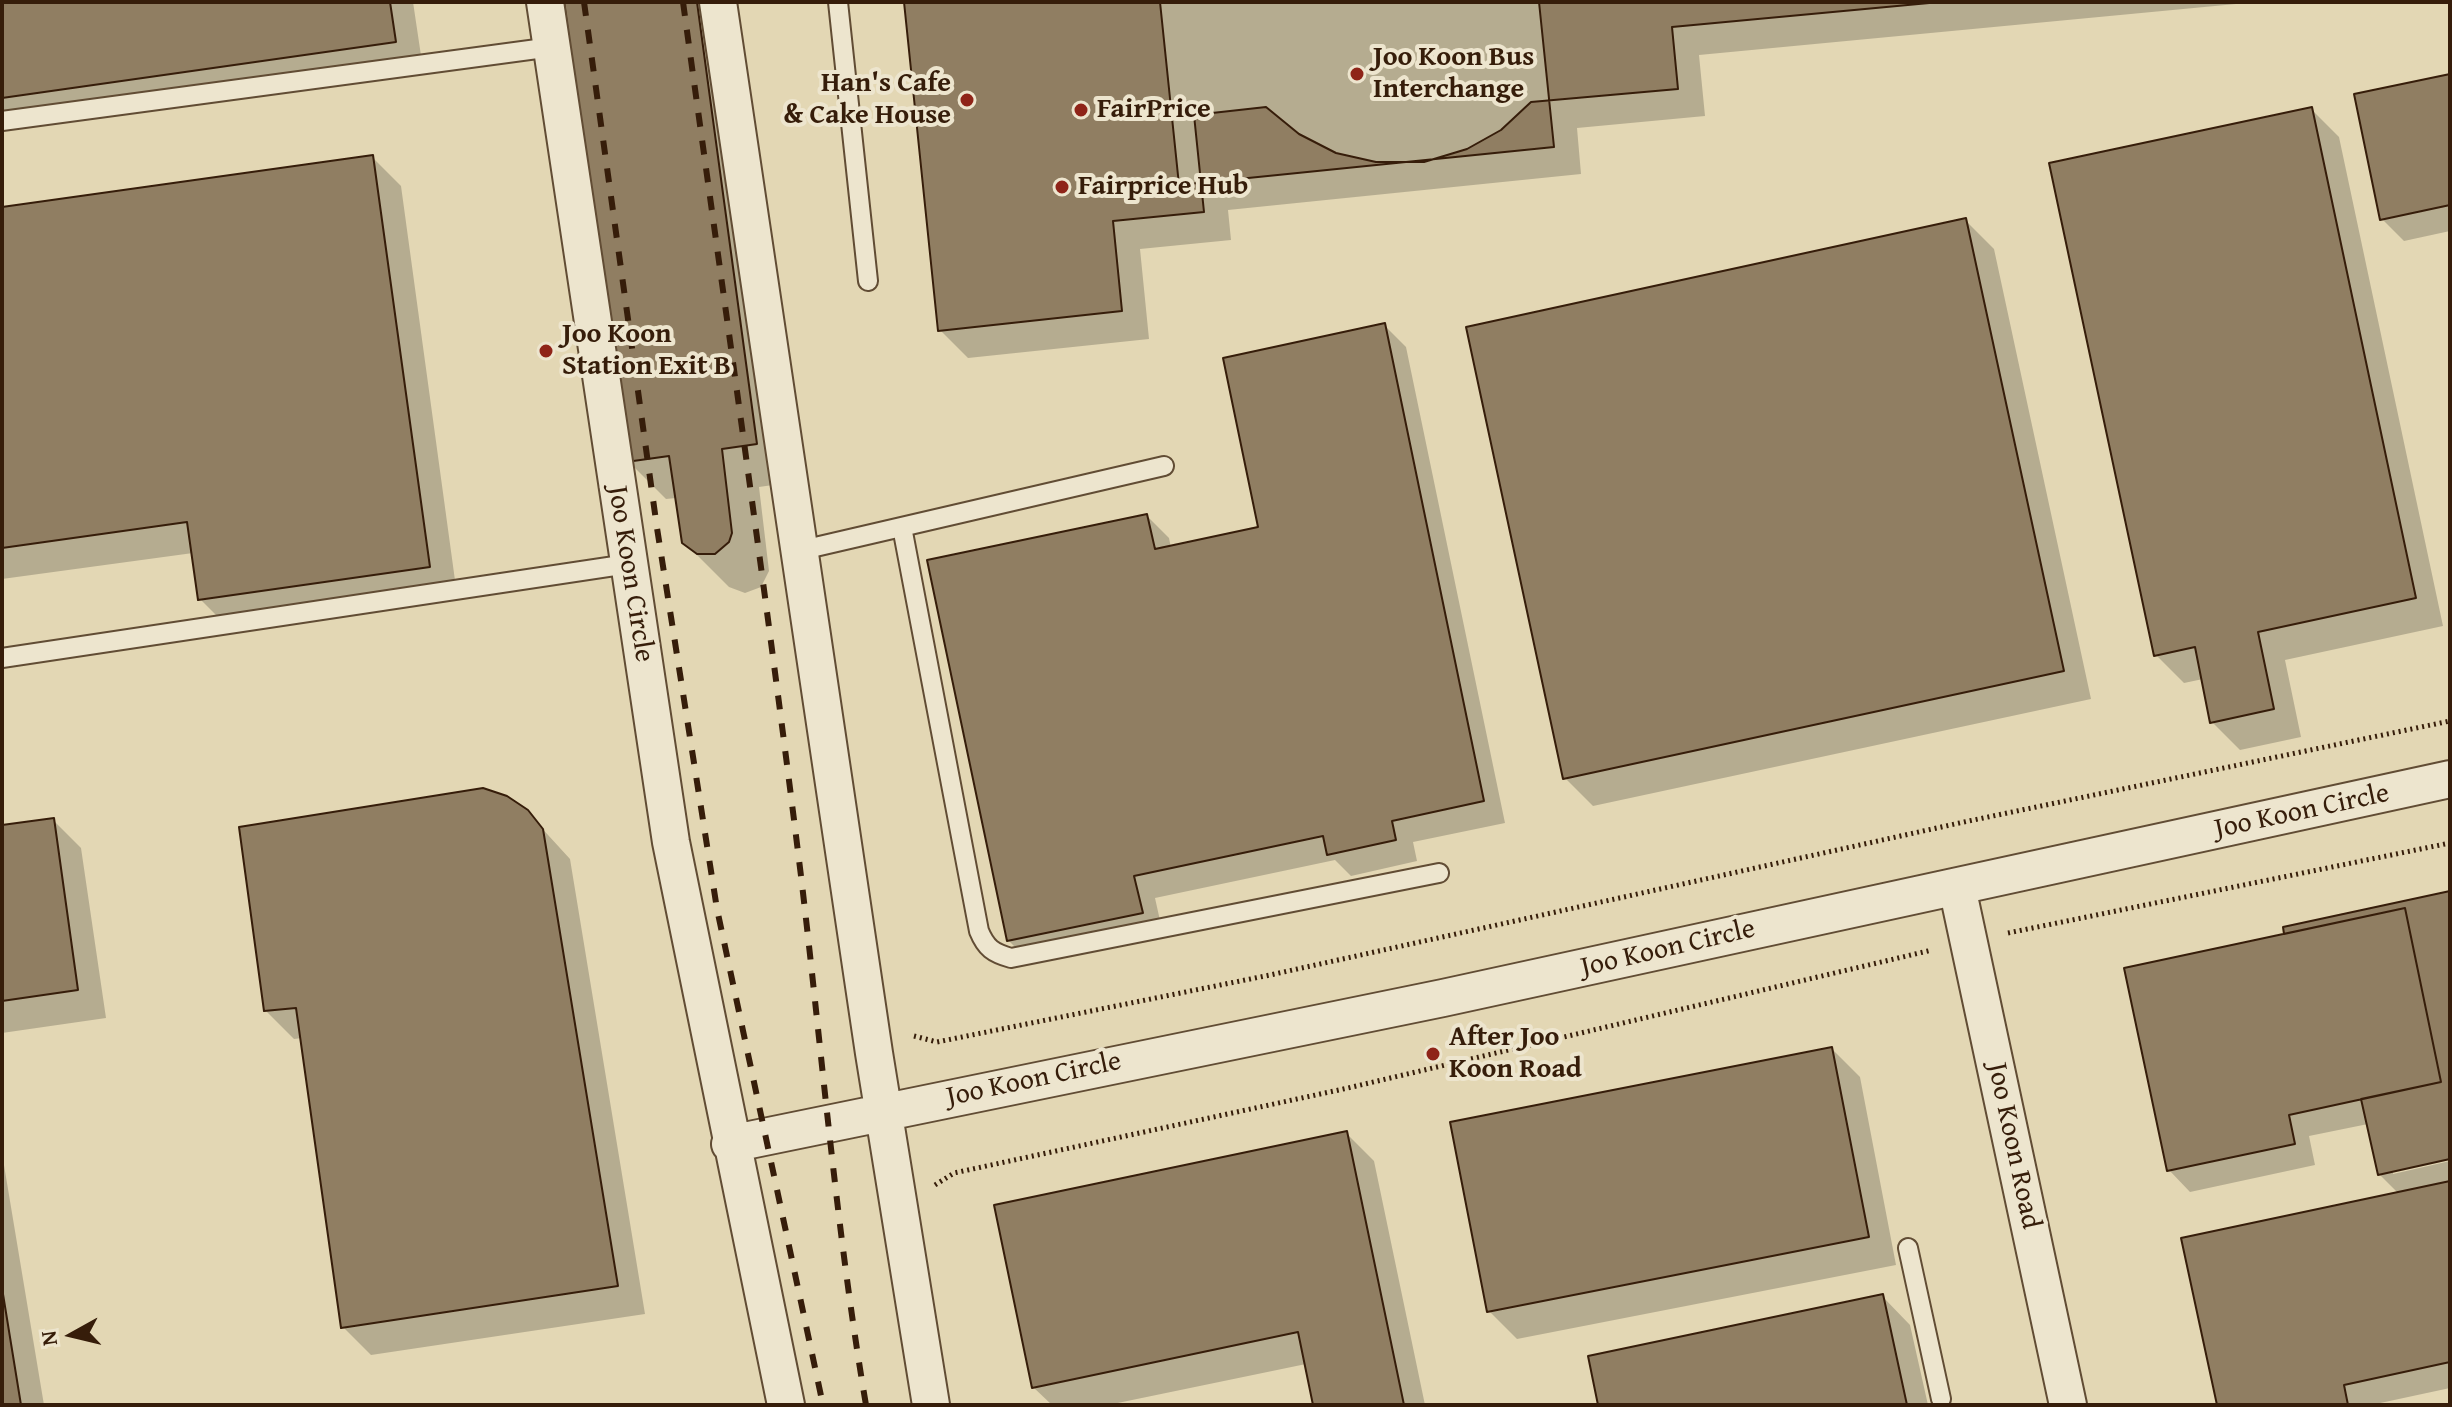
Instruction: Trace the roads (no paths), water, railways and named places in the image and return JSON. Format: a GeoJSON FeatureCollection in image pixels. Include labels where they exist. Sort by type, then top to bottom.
{"type":"FeatureCollection","features":[{"type":"Feature","properties":{"kind":"street","name":"Joo Koon Circle"},"geometry":{"type":"LineString","coordinates":[[545,2],[671,842],[730,1144],[786,1405]]}},
{"type":"Feature","properties":{"kind":"street"},"geometry":{"type":"LineString","coordinates":[[718,2],[798,551],[931,1405]]}},
{"type":"Feature","properties":{"kind":"street","name":"Joo Koon Circle"},"geometry":{"type":"LineString","coordinates":[[730,1144],[1443,998],[2450,779]]}},
{"type":"Feature","properties":{"kind":"street","name":"Joo Koon Road"},"geometry":{"type":"LineString","coordinates":[[1957,887],[2068,1405]]}},
{"type":"Feature","properties":{"kind":"lane"},"geometry":{"type":"LineString","coordinates":[[838,2],[868,281]]}},
{"type":"Feature","properties":{"kind":"lane"},"geometry":{"type":"LineString","coordinates":[[2,121],[552,47]]}},
{"type":"Feature","properties":{"kind":"lane"},"geometry":{"type":"LineString","coordinates":[[798,551],[1164,466]]}},
{"type":"Feature","properties":{"kind":"lane"},"geometry":{"type":"LineString","coordinates":[[902,527],[979,931],[985,945],[994,953],[1011,958],[1439,873]]}},
{"type":"Feature","properties":{"kind":"lane"},"geometry":{"type":"LineString","coordinates":[[2,658],[628,564]]}},
{"type":"Feature","properties":{"kind":"lane"},"geometry":{"type":"LineString","coordinates":[[1908,1248],[1941,1399]]}},
{"type":"Feature","properties":{"kind":"railway"},"geometry":{"type":"LineString","coordinates":[[584,2],[657,528],[717,909],[823,1405]]}},
{"type":"Feature","properties":{"kind":"railway"},"geometry":{"type":"LineString","coordinates":[[683,2],[773,657],[838,1207],[866,1405]]}},
{"type":"Feature","properties":{"kind":"place","name":"Joo Koon Bus Interchange"},"geometry":{"type":"Point","coordinates":[1357,74]}},
{"type":"Feature","properties":{"kind":"place","name":"Han's Cafe & Cake House"},"geometry":{"type":"Point","coordinates":[967,100]}},
{"type":"Feature","properties":{"kind":"place","name":"FairPrice"},"geometry":{"type":"Point","coordinates":[1081,110]}},
{"type":"Feature","properties":{"kind":"place","name":"Fairprice Hub"},"geometry":{"type":"Point","coordinates":[1062,187]}},
{"type":"Feature","properties":{"kind":"place","name":"Joo Koon Station Exit B"},"geometry":{"type":"Point","coordinates":[546,351]}},
{"type":"Feature","properties":{"kind":"place","name":"After Joo Koon Road"},"geometry":{"type":"Point","coordinates":[1433,1054]}}]}
